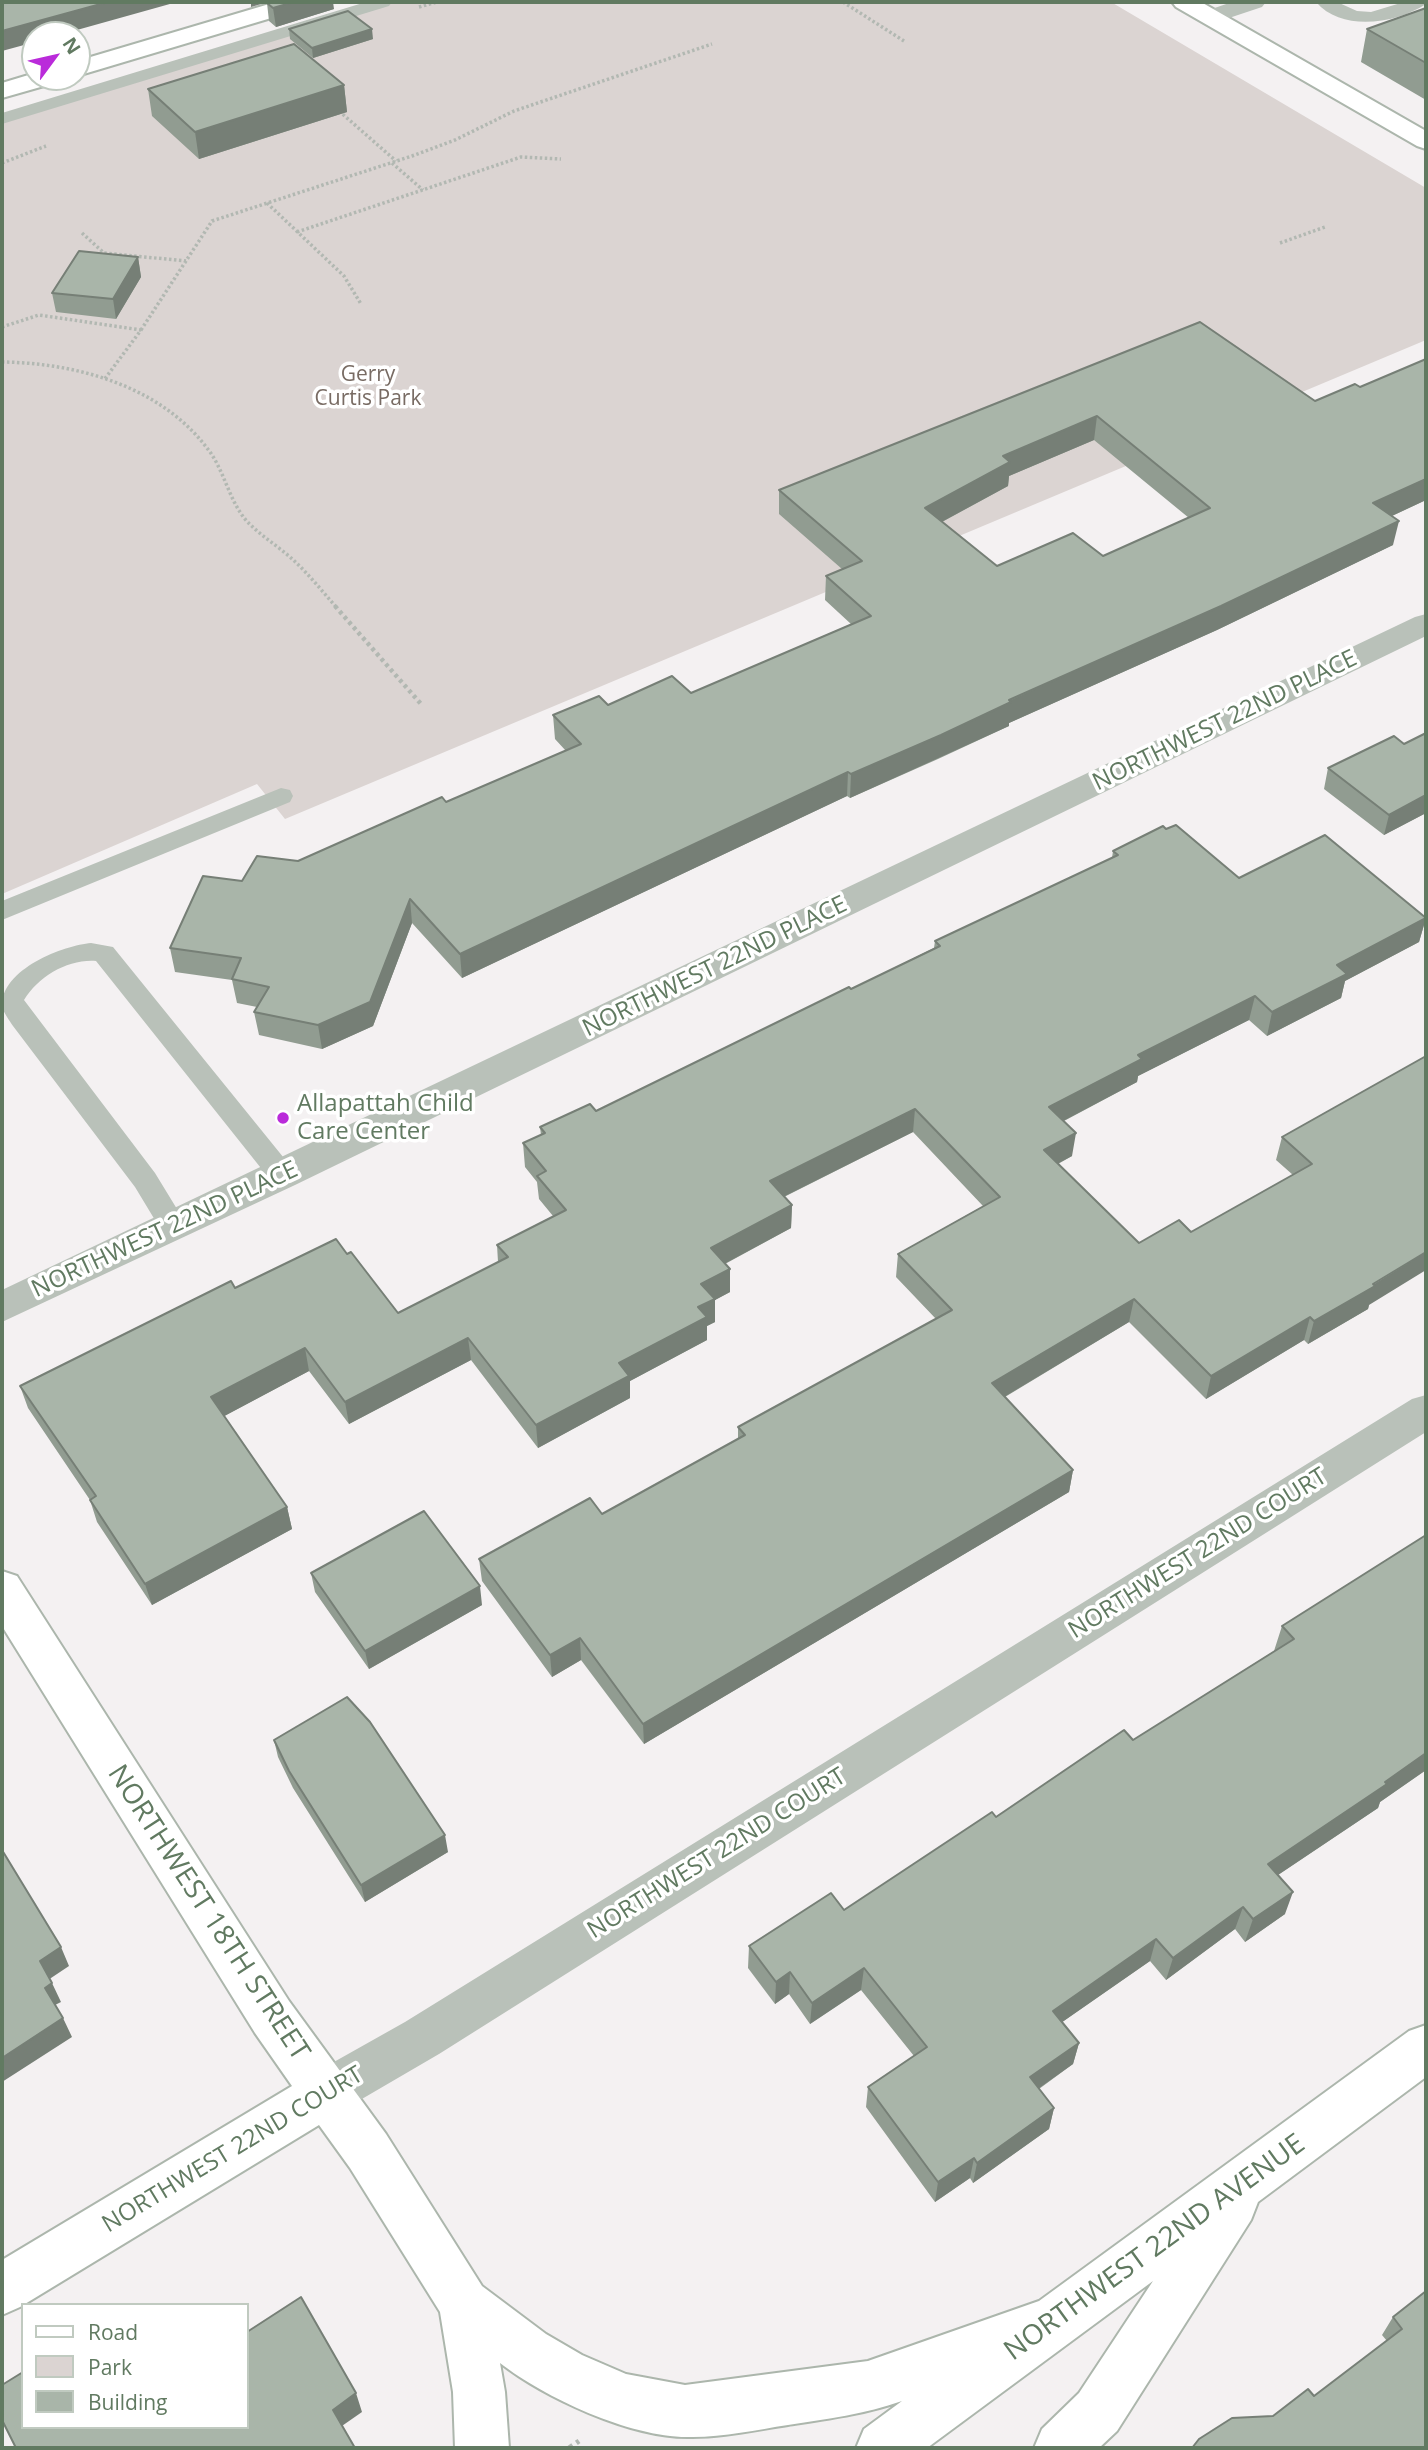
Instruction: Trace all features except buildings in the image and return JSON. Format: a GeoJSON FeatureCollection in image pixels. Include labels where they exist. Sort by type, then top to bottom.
{"type":"FeatureCollection","features":[{"type":"Feature","properties":{"kind":"main road"},"geometry":{"type":"LineString","coordinates":[[91,66],[299,2]]}},
{"type":"Feature","properties":{"kind":"main road"},"geometry":{"type":"LineString","coordinates":[[1184,2],[1426,141]]}},
{"type":"Feature","properties":{"kind":"main road"},"geometry":{"type":"LineString","coordinates":[[2,91],[21,85]]}},
{"type":"Feature","properties":{"kind":"main road","name":"NORTHWEST 18TH STREET"},"geometry":{"type":"LineString","coordinates":[[2,1590],[272,2017],[374,2161],[464,2304]]}},
{"type":"Feature","properties":{"kind":"main road","name":"NORTHWEST 22ND AVENUE"},"geometry":{"type":"LineString","coordinates":[[883,2448],[1426,2048]]}},
{"type":"Feature","properties":{"kind":"main road","name":"NORTHWEST 22ND COURT"},"geometry":{"type":"LineString","coordinates":[[2,2289],[326,2093]]}},
{"type":"Feature","properties":{"kind":"main road"},"geometry":{"type":"LineString","coordinates":[[1060,2448],[1098,2412],[1245,2182]]}},
{"type":"Feature","properties":{"kind":"main road"},"geometry":{"type":"LineString","coordinates":[[464,2304],[563,2374],[626,2400],[685,2411],[868,2387],[1054,2322]]}},
{"type":"Feature","properties":{"kind":"main road"},"geometry":{"type":"LineString","coordinates":[[464,2304],[479,2392],[482,2448]]}},
{"type":"Feature","properties":{"kind":"street"},"geometry":{"type":"LineString","coordinates":[[1211,17],[1254,2]]}},
{"type":"Feature","properties":{"kind":"street","name":"NORTHWEST 22ND PLACE"},"geometry":{"type":"LineString","coordinates":[[2,1307],[174,1227],[1426,624]]}},
{"type":"Feature","properties":{"kind":"street","name":"NORTHWEST 22ND COURT"},"geometry":{"type":"LineString","coordinates":[[326,2093],[434,2030],[1426,1411]]}},
{"type":"Feature","properties":{"kind":"lane"},"geometry":{"type":"LineString","coordinates":[[299,2],[320,21]]}},
{"type":"Feature","properties":{"kind":"lane"},"geometry":{"type":"LineString","coordinates":[[2,119],[383,2]]}},
{"type":"Feature","properties":{"kind":"lane"},"geometry":{"type":"LineString","coordinates":[[1325,2],[1351,17],[1368,18],[1419,2]]}},
{"type":"Feature","properties":{"kind":"lane"},"geometry":{"type":"LineString","coordinates":[[91,86],[94,90]]}},
{"type":"Feature","properties":{"kind":"lane"},"geometry":{"type":"LineString","coordinates":[[2,911],[281,796]]}},
{"type":"Feature","properties":{"kind":"lane"},"geometry":{"type":"LineString","coordinates":[[174,1227],[145,1180],[22,1019],[11,1000],[18,985],[39,970],[90,950],[104,953],[282,1175]]}},
{"type":"Feature","properties":{"kind":"path"},"geometry":{"type":"LineString","coordinates":[[844,2],[904,41]]}},
{"type":"Feature","properties":{"kind":"path"},"geometry":{"type":"LineString","coordinates":[[104,380],[141,330],[212,221],[394,162],[456,140],[514,111],[712,44]]}},
{"type":"Feature","properties":{"kind":"path"},"geometry":{"type":"LineString","coordinates":[[337,110],[423,190]]}},
{"type":"Feature","properties":{"kind":"path"},"geometry":{"type":"LineString","coordinates":[[297,232],[521,157],[561,159]]}},
{"type":"Feature","properties":{"kind":"path"},"geometry":{"type":"LineString","coordinates":[[267,203],[344,276],[361,304]]}},
{"type":"Feature","properties":{"kind":"path"},"geometry":{"type":"LineString","coordinates":[[1280,243],[1325,227]]}},
{"type":"Feature","properties":{"kind":"path"},"geometry":{"type":"LineString","coordinates":[[82,233],[104,253],[186,261]]}},
{"type":"Feature","properties":{"kind":"path"},"geometry":{"type":"LineString","coordinates":[[2,327],[38,316],[141,330]]}},
{"type":"Feature","properties":{"kind":"path"},"geometry":{"type":"LineString","coordinates":[[2,362],[47,365],[104,380],[173,411],[208,448],[232,502],[245,520],[296,563],[421,704]]}},
{"type":"Feature","properties":{"kind":"green space","name":"Gerry Curtis Park"},"geometry":{"type":"Polygon","coordinates":[[[379,2],[1111,2],[1426,188],[1426,340],[285,819],[257,784],[2,894],[2,118],[379,2]]]}},
{"type":"Feature","properties":{"kind":"place","name":"Allapattah Child Care Center"},"geometry":{"type":"Point","coordinates":[283,1118]}}]}
